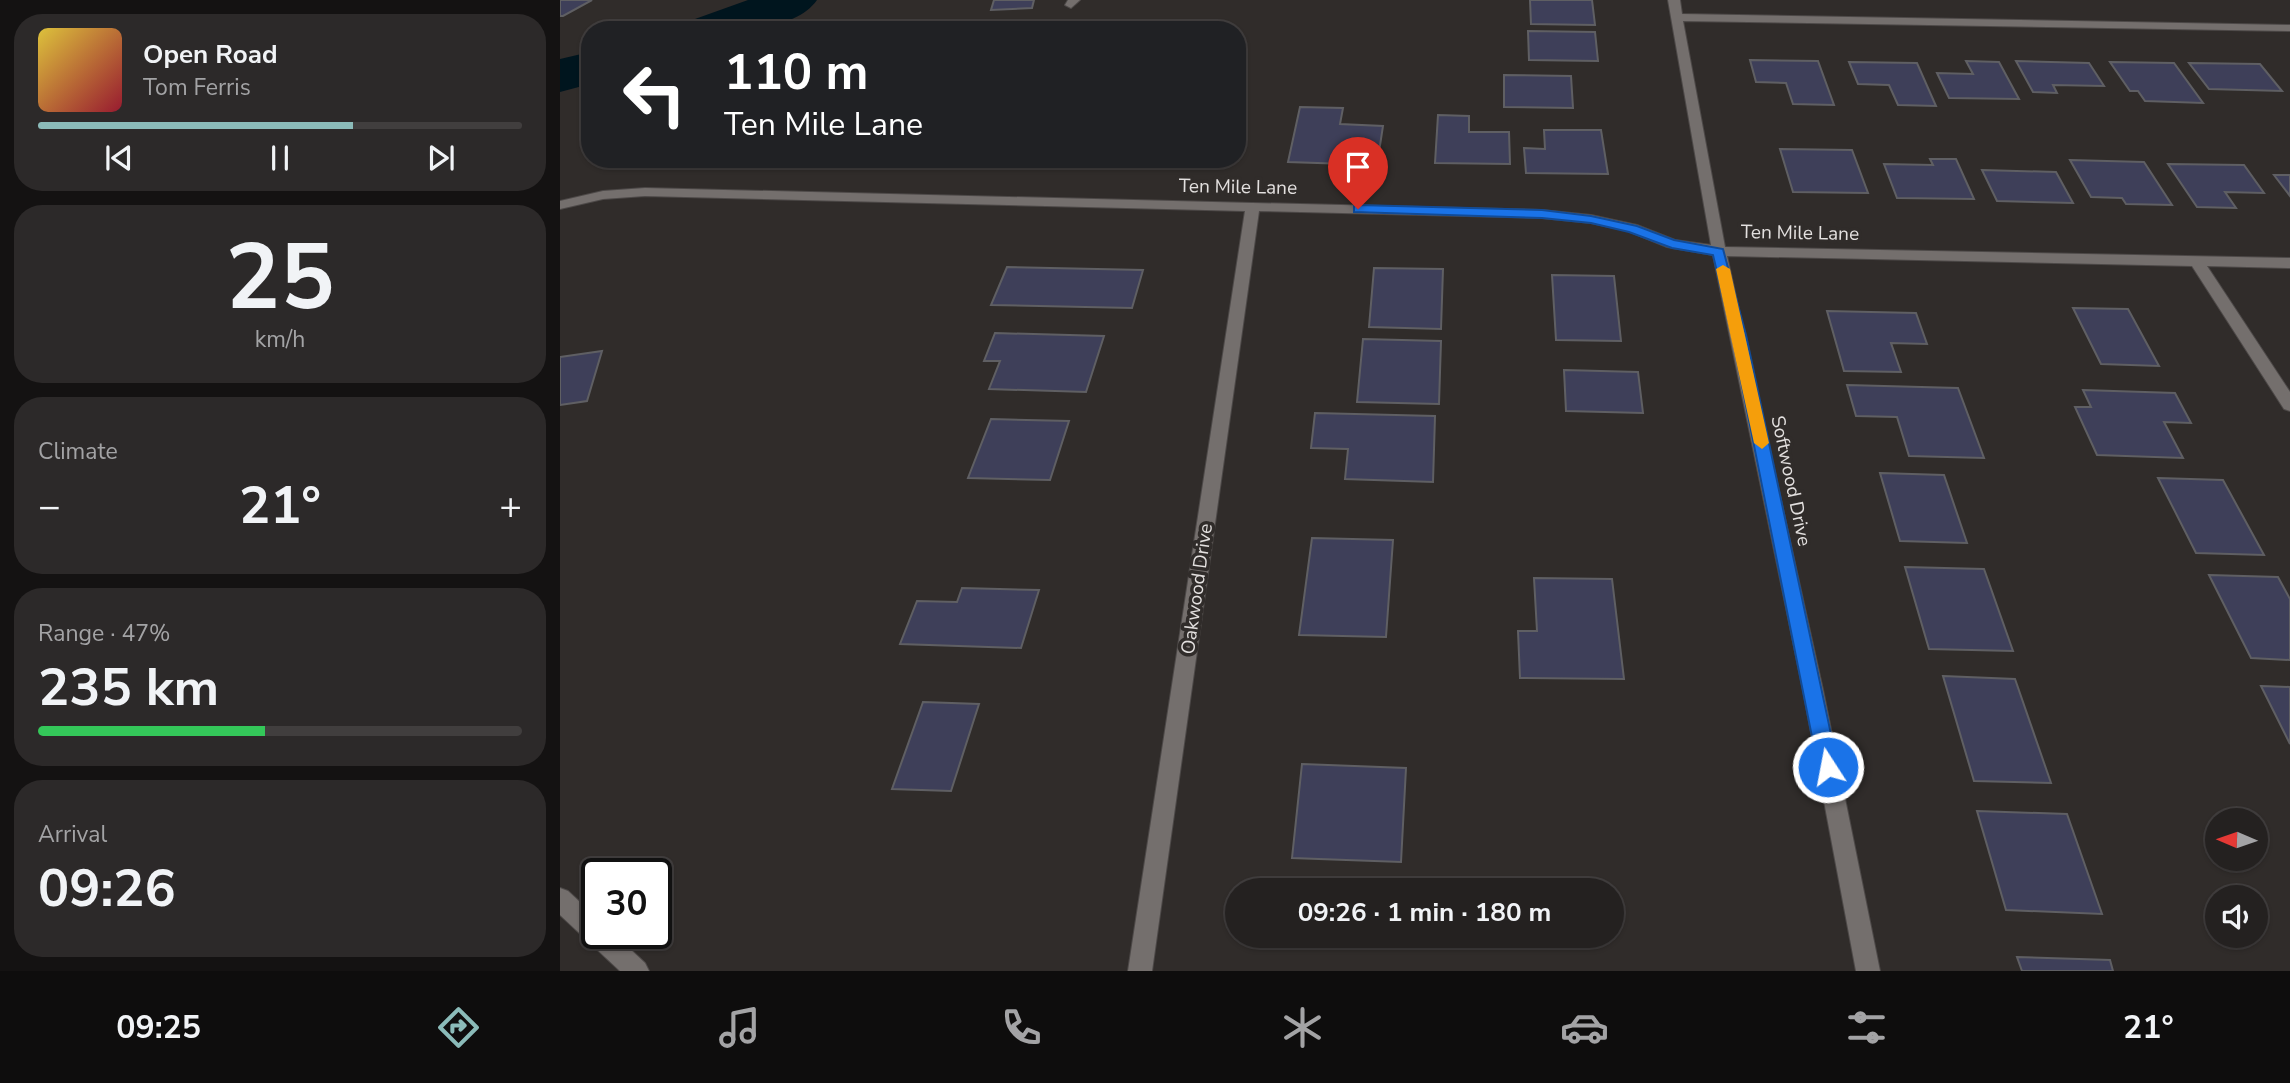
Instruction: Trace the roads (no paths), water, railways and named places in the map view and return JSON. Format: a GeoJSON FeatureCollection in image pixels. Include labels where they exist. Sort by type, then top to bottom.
{"type":"FeatureCollection","features":[{"type":"Feature","properties":{"kind":"street"},"geometry":{"type":"LineString","coordinates":[[1676,8],[2290,28]]}},
{"type":"Feature","properties":{"kind":"street","name":"Softwood Drive"},"geometry":{"type":"LineString","coordinates":[[1676,8],[1719,251],[1805,649],[1868,971]]}},
{"type":"Feature","properties":{"kind":"street","name":"Ten Mile Lane"},"geometry":{"type":"LineString","coordinates":[[560,205],[603,195],[645,191],[1542,214],[1591,219],[1632,228],[1672,244],[1719,251],[2290,263]]}},
{"type":"Feature","properties":{"kind":"street","name":"Oakwood Drive"},"geometry":{"type":"LineString","coordinates":[[1140,971],[1253,206]]}},
{"type":"Feature","properties":{"kind":"street"},"geometry":{"type":"LineString","coordinates":[[2197,262],[2290,405]]}},
{"type":"Feature","properties":{"kind":"street"},"geometry":{"type":"LineString","coordinates":[[560,899],[637,971]]}},
{"type":"Feature","properties":{"kind":"waterway"},"geometry":{"type":"LineString","coordinates":[[737,21],[793,0]]}},
{"type":"Feature","properties":{"kind":"waterway"},"geometry":{"type":"LineString","coordinates":[[560,76],[581,70]]}}]}
